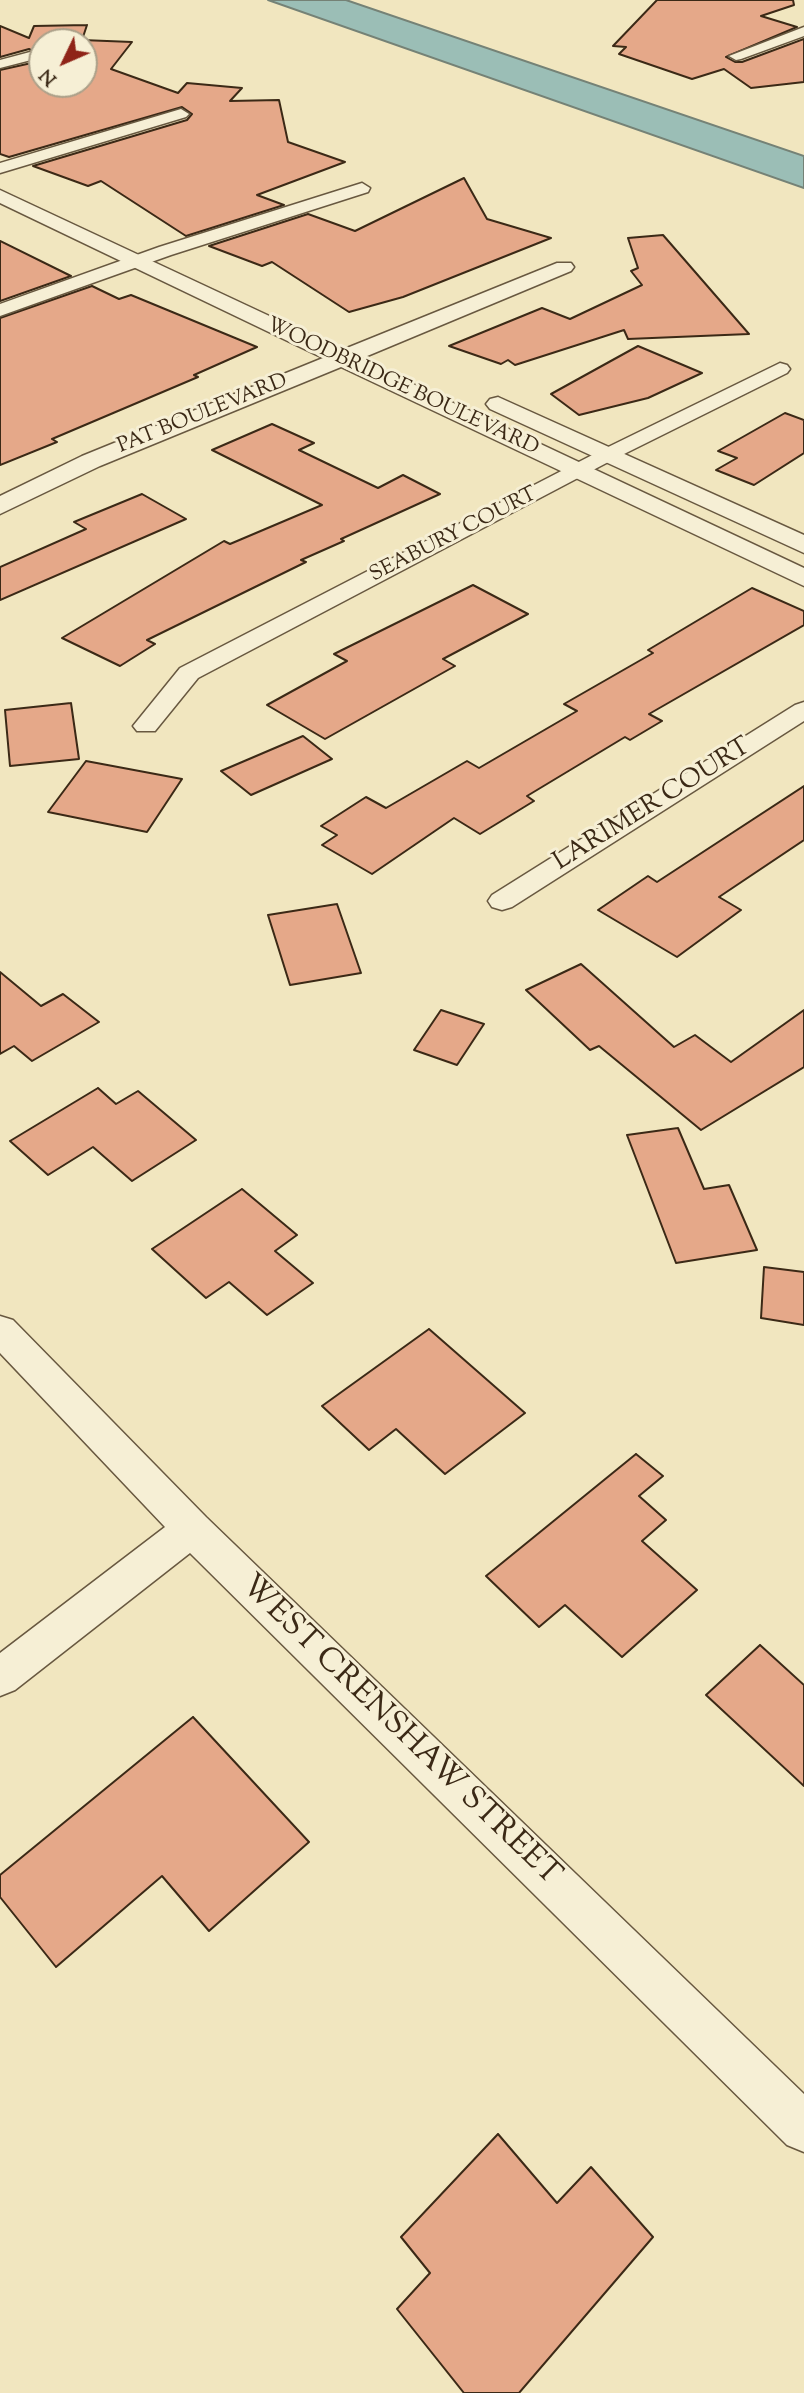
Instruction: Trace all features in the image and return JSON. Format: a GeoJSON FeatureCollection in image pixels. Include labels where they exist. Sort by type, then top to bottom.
{"type":"FeatureCollection","features":[{"type":"Feature","properties":{"kind":"street"},"geometry":{"type":"LineString","coordinates":[[736,56],[804,31]]}},
{"type":"Feature","properties":{"kind":"street"},"geometry":{"type":"LineString","coordinates":[[0,64],[28,57]]}},
{"type":"Feature","properties":{"kind":"street"},"geometry":{"type":"LineString","coordinates":[[0,168],[181,114]]}},
{"type":"Feature","properties":{"kind":"street"},"geometry":{"type":"LineString","coordinates":[[0,174],[214,273]]}},
{"type":"Feature","properties":{"kind":"street"},"geometry":{"type":"LineString","coordinates":[[0,310],[165,251],[362,188]]}},
{"type":"Feature","properties":{"kind":"street","name":"WOODBRIDGE BOULEVARD"},"geometry":{"type":"LineString","coordinates":[[0,197],[804,578]]}},
{"type":"Feature","properties":{"kind":"street","name":"PAT BOULEVARD"},"geometry":{"type":"LineString","coordinates":[[0,506],[91,461],[564,267]]}},
{"type":"Feature","properties":{"kind":"street","name":"WOODBRIDGE BOULEVARD"},"geometry":{"type":"LineString","coordinates":[[347,333],[396,356]]}},
{"type":"Feature","properties":{"kind":"street","name":"SEABURY COURT"},"geometry":{"type":"LineString","coordinates":[[146,726],[189,673],[607,455],[780,369]]}},
{"type":"Feature","properties":{"kind":"street","name":"WOODBRIDGE BOULEVARD"},"geometry":{"type":"LineString","coordinates":[[483,397],[804,545]]}},
{"type":"Feature","properties":{"kind":"street","name":"LARIMER COURT"},"geometry":{"type":"LineString","coordinates":[[502,901],[804,710]]}},
{"type":"Feature","properties":{"kind":"street","name":"WEST CRENSHAW STREET"},"geometry":{"type":"LineString","coordinates":[[0,1330],[192,1529],[804,2128]]}},
{"type":"Feature","properties":{"kind":"street"},"geometry":{"type":"LineString","coordinates":[[0,1677],[192,1529]]}},
{"type":"Feature","properties":{"kind":"water"},"geometry":{"type":"Polygon","coordinates":[[[268,0],[346,0],[804,156],[804,188],[268,0]]]}},
{"type":"Feature","properties":{"kind":"building"},"geometry":{"type":"Polygon","coordinates":[[[657,0],[793,0],[794,5],[761,16],[797,27],[726,57],[742,62],[804,39],[804,82],[751,88],[724,69],[692,79],[619,54],[626,47],[613,46],[657,0]]]}},
{"type":"Feature","properties":{"kind":"building"},"geometry":{"type":"Polygon","coordinates":[[[87,25],[86,28],[33,28],[34,26],[87,25]]]}},
{"type":"Feature","properties":{"kind":"building"},"geometry":{"type":"Polygon","coordinates":[[[0,26],[28,38],[28,49],[0,57],[0,26]]]}},
{"type":"Feature","properties":{"kind":"building"},"geometry":{"type":"Polygon","coordinates":[[[98,41],[132,42],[111,69],[178,93],[187,83],[242,88],[230,101],[279,100],[288,142],[345,162],[257,195],[284,205],[186,236],[101,181],[88,186],[33,166],[187,120],[192,114],[182,107],[9,157],[0,154],[0,70],[28,64],[28,98],[98,98],[98,41]]]}},
{"type":"Feature","properties":{"kind":"building"},"geometry":{"type":"Polygon","coordinates":[[[464,178],[487,219],[551,238],[403,297],[349,312],[272,262],[262,266],[209,246],[308,214],[355,231],[464,178]]]}},
{"type":"Feature","properties":{"kind":"building"},"geometry":{"type":"Polygon","coordinates":[[[663,235],[749,334],[628,339],[624,330],[515,365],[508,360],[501,364],[449,346],[542,308],[570,319],[642,285],[631,271],[638,268],[628,238],[663,235]]]}},
{"type":"Feature","properties":{"kind":"building"},"geometry":{"type":"Polygon","coordinates":[[[0,241],[71,276],[0,301],[0,241]]]}},
{"type":"Feature","properties":{"kind":"building"},"geometry":{"type":"Polygon","coordinates":[[[92,286],[119,299],[131,295],[257,347],[194,375],[198,377],[52,439],[57,442],[0,465],[0,318],[92,286]]]}},
{"type":"Feature","properties":{"kind":"building"},"geometry":{"type":"Polygon","coordinates":[[[638,346],[702,373],[648,398],[579,415],[551,394],[638,346]]]}},
{"type":"Feature","properties":{"kind":"building"},"geometry":{"type":"Polygon","coordinates":[[[785,413],[804,420],[804,453],[754,485],[716,470],[737,458],[718,451],[785,413]]]}},
{"type":"Feature","properties":{"kind":"building"},"geometry":{"type":"Polygon","coordinates":[[[272,424],[314,443],[299,450],[378,488],[403,475],[440,494],[341,539],[344,541],[301,560],[306,562],[147,640],[155,644],[120,666],[62,638],[224,541],[230,544],[322,505],[212,450],[272,424]]]}},
{"type":"Feature","properties":{"kind":"building"},"geometry":{"type":"Polygon","coordinates":[[[142,494],[186,519],[0,600],[0,567],[86,529],[74,522],[142,494]]]}},
{"type":"Feature","properties":{"kind":"building"},"geometry":{"type":"Polygon","coordinates":[[[473,585],[528,614],[443,659],[455,666],[325,739],[267,705],[347,661],[334,654],[473,585]]]}},
{"type":"Feature","properties":{"kind":"building"},"geometry":{"type":"Polygon","coordinates":[[[752,588],[804,611],[804,625],[649,714],[662,721],[630,740],[625,737],[527,796],[534,801],[480,834],[454,818],[372,874],[322,845],[337,835],[321,826],[366,797],[386,808],[467,761],[479,768],[577,711],[564,704],[653,653],[648,650],[752,588]]]}},
{"type":"Feature","properties":{"kind":"building"},"geometry":{"type":"Polygon","coordinates":[[[71,703],[79,759],[10,766],[5,710],[71,703]]]}},
{"type":"Feature","properties":{"kind":"building"},"geometry":{"type":"Polygon","coordinates":[[[303,736],[332,759],[251,795],[221,771],[303,736]]]}},
{"type":"Feature","properties":{"kind":"building"},"geometry":{"type":"Polygon","coordinates":[[[86,761],[182,779],[147,832],[48,812],[86,761]]]}},
{"type":"Feature","properties":{"kind":"building"},"geometry":{"type":"Polygon","coordinates":[[[804,786],[804,840],[719,897],[741,910],[677,957],[598,910],[648,876],[657,882],[804,786]]]}},
{"type":"Feature","properties":{"kind":"building"},"geometry":{"type":"Polygon","coordinates":[[[337,904],[361,973],[290,985],[268,915],[337,904]]]}},
{"type":"Feature","properties":{"kind":"building"},"geometry":{"type":"Polygon","coordinates":[[[581,964],[674,1047],[695,1035],[731,1062],[804,1010],[804,1067],[701,1130],[599,1046],[590,1050],[526,990],[581,964]]]}},
{"type":"Feature","properties":{"kind":"building"},"geometry":{"type":"Polygon","coordinates":[[[0,972],[41,1006],[63,994],[99,1022],[32,1061],[14,1046],[0,1054],[0,972]]]}},
{"type":"Feature","properties":{"kind":"building"},"geometry":{"type":"Polygon","coordinates":[[[441,1010],[484,1024],[457,1065],[414,1050],[441,1010]]]}},
{"type":"Feature","properties":{"kind":"building"},"geometry":{"type":"Polygon","coordinates":[[[98,1088],[116,1104],[138,1091],[196,1140],[132,1181],[93,1147],[48,1175],[10,1141],[98,1088]]]}},
{"type":"Feature","properties":{"kind":"building"},"geometry":{"type":"Polygon","coordinates":[[[678,1128],[704,1189],[729,1185],[757,1250],[676,1263],[627,1135],[678,1128]]]}},
{"type":"Feature","properties":{"kind":"building"},"geometry":{"type":"Polygon","coordinates":[[[242,1189],[297,1235],[275,1251],[313,1283],[267,1315],[229,1282],[206,1298],[152,1249],[242,1189]]]}},
{"type":"Feature","properties":{"kind":"building"},"geometry":{"type":"Polygon","coordinates":[[[764,1267],[804,1272],[804,1325],[761,1318],[764,1267]]]}},
{"type":"Feature","properties":{"kind":"building"},"geometry":{"type":"Polygon","coordinates":[[[429,1329],[525,1413],[445,1474],[396,1429],[369,1450],[322,1406],[429,1329]]]}},
{"type":"Feature","properties":{"kind":"building"},"geometry":{"type":"Polygon","coordinates":[[[636,1454],[663,1476],[639,1496],[666,1520],[642,1541],[697,1590],[622,1657],[565,1605],[539,1627],[486,1576],[636,1454]]]}},
{"type":"Feature","properties":{"kind":"building"},"geometry":{"type":"Polygon","coordinates":[[[760,1645],[804,1685],[804,1786],[706,1695],[760,1645]]]}},
{"type":"Feature","properties":{"kind":"building"},"geometry":{"type":"Polygon","coordinates":[[[193,1717],[309,1842],[209,1931],[162,1876],[56,1967],[0,1897],[0,1875],[193,1717]]]}},
{"type":"Feature","properties":{"kind":"building"},"geometry":{"type":"Polygon","coordinates":[[[498,2134],[557,2203],[591,2167],[653,2237],[519,2393],[464,2393],[397,2309],[430,2273],[401,2237],[498,2134]]]}}]}
